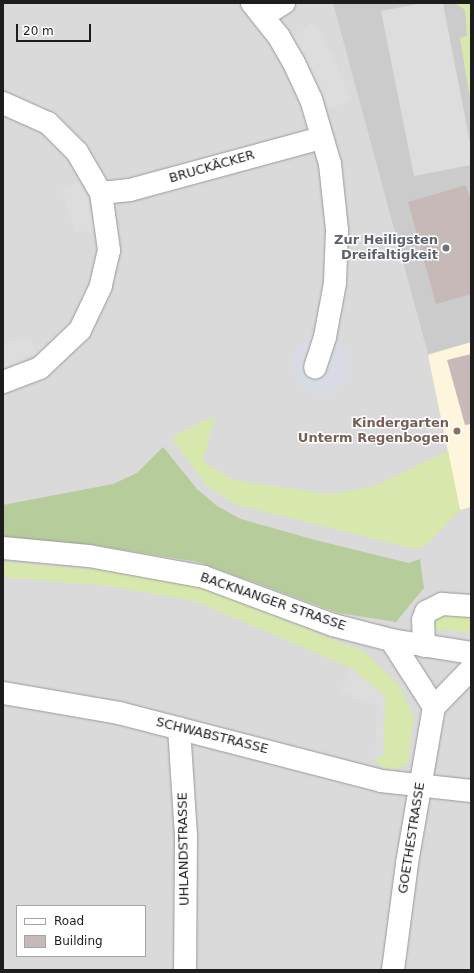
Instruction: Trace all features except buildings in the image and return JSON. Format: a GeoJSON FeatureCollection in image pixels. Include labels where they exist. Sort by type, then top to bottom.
{"type":"FeatureCollection","features":[{"type":"Feature","properties":{"kind":"street"},"geometry":{"type":"LineString","coordinates":[[284,3],[258,9],[294,63],[311,99],[322,138],[335,196],[336,266],[332,308],[315,368]]}},
{"type":"Feature","properties":{"kind":"street"},"geometry":{"type":"LineString","coordinates":[[3,103],[33,114],[60,133],[77,152],[101,193],[109,250],[94,306],[80,330],[40,368],[3,382]]}},
{"type":"Feature","properties":{"kind":"street","name":"BRUCKÄCKER"},"geometry":{"type":"LineString","coordinates":[[101,193],[130,190],[322,138]]}},
{"type":"Feature","properties":{"kind":"street","name":"BACKNANGER STRASSE"},"geometry":{"type":"LineString","coordinates":[[3,548],[89,556],[204,577],[333,625],[391,640],[471,652]]}},
{"type":"Feature","properties":{"kind":"street"},"geometry":{"type":"LineString","coordinates":[[424,646],[423,620],[426,612],[442,604],[471,606]]}},
{"type":"Feature","properties":{"kind":"street"},"geometry":{"type":"LineString","coordinates":[[391,640],[434,707],[471,669]]}},
{"type":"Feature","properties":{"kind":"street","name":"SCHWABSTRASSE"},"geometry":{"type":"LineString","coordinates":[[3,693],[119,713],[381,781],[419,788],[439,786],[471,791]]}},
{"type":"Feature","properties":{"kind":"street","name":"GOETHESTRASSE"},"geometry":{"type":"LineString","coordinates":[[393,970],[419,788],[434,707]]}},
{"type":"Feature","properties":{"kind":"street","name":"UHLANDSTRASSE"},"geometry":{"type":"LineString","coordinates":[[179,728],[186,836],[185,970]]}},
{"type":"Feature","properties":{"kind":"shaded area"},"geometry":{"type":"Polygon","coordinates":[[[3,3],[471,3],[471,970],[3,970],[3,3]]]}},
{"type":"Feature","properties":{"kind":"shaded area"},"geometry":{"type":"Polygon","coordinates":[[[333,3],[471,3],[471,342],[428,354],[333,3]]]}},
{"type":"Feature","properties":{"kind":"shaded area"},"geometry":{"type":"Polygon","coordinates":[[[422,3],[443,3],[471,148],[471,165],[414,176],[381,11],[422,3]]]}},
{"type":"Feature","properties":{"kind":"shaded area"},"geometry":{"type":"Polygon","coordinates":[[[313,22],[335,61],[351,101],[329,109],[293,37],[313,22]]]}},
{"type":"Feature","properties":{"kind":"shaded area"},"geometry":{"type":"Polygon","coordinates":[[[80,181],[89,205],[95,231],[75,232],[62,190],[80,181]]]}},
{"type":"Feature","properties":{"kind":"shaded area"},"geometry":{"type":"Polygon","coordinates":[[[315,335],[327,335],[338,340],[346,348],[351,359],[349,377],[338,390],[327,395],[315,395],[304,390],[296,382],[291,371],[291,359],[296,348],[304,340],[315,335]]]}},
{"type":"Feature","properties":{"kind":"shaded area"},"geometry":{"type":"Polygon","coordinates":[[[29,337],[37,352],[3,368],[3,345],[29,337]]]}},
{"type":"Feature","properties":{"kind":"shaded area","name":"Kindergarten Unterm Regenbogen"},"geometry":{"type":"Polygon","coordinates":[[[471,342],[471,507],[460,510],[428,355],[471,342]]]}},
{"type":"Feature","properties":{"kind":"shaded area"},"geometry":{"type":"Polygon","coordinates":[[[350,667],[385,696],[383,757],[375,757],[377,705],[341,692],[350,667]]]}},
{"type":"Feature","properties":{"kind":"green space"},"geometry":{"type":"Polygon","coordinates":[[[455,3],[471,3],[471,105],[460,38],[467,36],[465,10],[455,3]]]}},
{"type":"Feature","properties":{"kind":"green space"},"geometry":{"type":"Polygon","coordinates":[[[215,416],[203,461],[232,480],[329,494],[372,487],[448,451],[460,510],[426,545],[415,549],[235,504],[207,486],[173,440],[174,436],[215,416]]]}},
{"type":"Feature","properties":{"kind":"green space"},"geometry":{"type":"Polygon","coordinates":[[[163,447],[197,489],[217,506],[241,519],[315,540],[409,563],[420,559],[424,588],[396,622],[339,613],[198,562],[93,545],[3,538],[3,505],[113,484],[137,473],[163,447]]]}},
{"type":"Feature","properties":{"kind":"green space"},"geometry":{"type":"Polygon","coordinates":[[[3,562],[110,571],[199,587],[363,651],[399,685],[414,717],[407,765],[394,770],[377,764],[375,757],[383,756],[385,696],[349,667],[195,601],[108,586],[3,577],[3,562]]]}},
{"type":"Feature","properties":{"kind":"green space"},"geometry":{"type":"Polygon","coordinates":[[[442,613],[471,616],[471,633],[435,629],[433,623],[442,613]]]}},
{"type":"Feature","properties":{"kind":"place","name":"Zur Heiligsten Dreifaltigkeit"},"geometry":{"type":"Point","coordinates":[446,248]}},
{"type":"Feature","properties":{"kind":"place","name":"Kindergarten Unterm Regenbogen"},"geometry":{"type":"Point","coordinates":[457,431]}}]}
